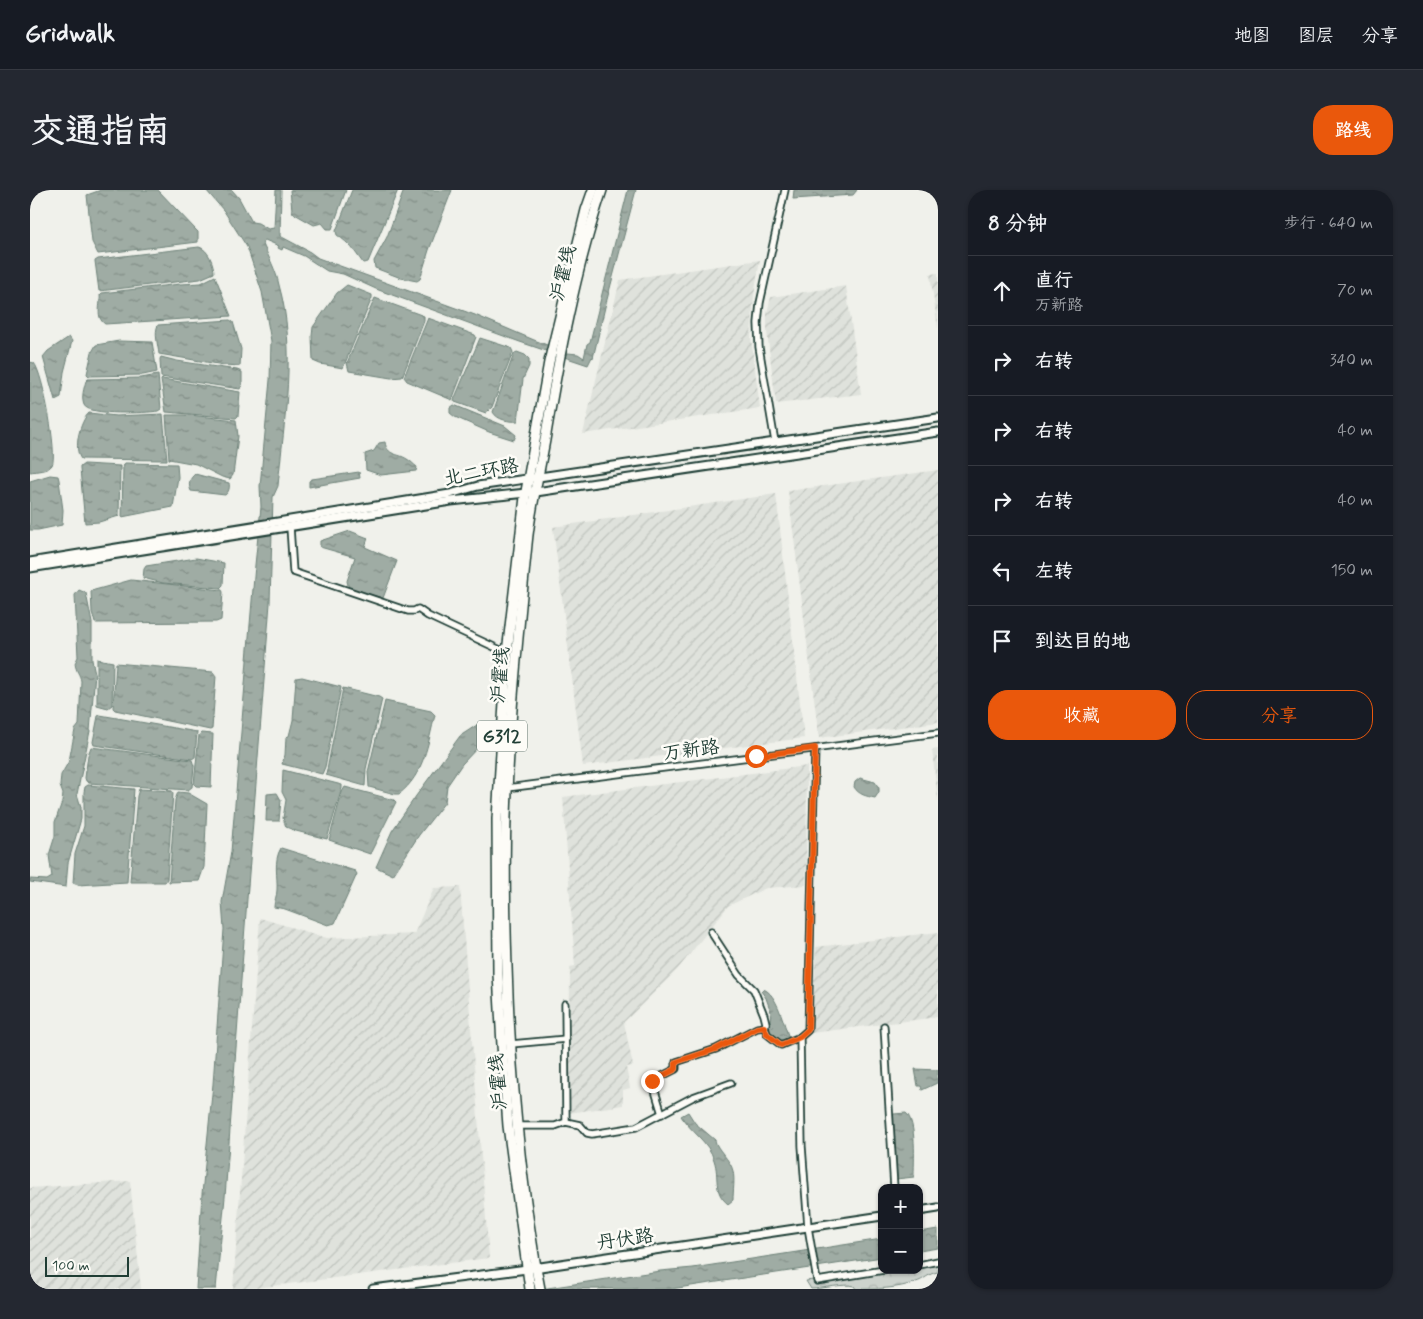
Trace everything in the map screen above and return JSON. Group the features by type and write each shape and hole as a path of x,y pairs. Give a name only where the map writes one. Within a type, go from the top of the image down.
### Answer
{"highway":[{"name":"沪霍线","path":"513,1126 505,894 507,788 512,712 527,544 536,492 533,478 551,354 592,190"},
{"name":"沪霍线","path":"537,1289 531,1268 513,1126 498,974 497,819 507,653 526,493 533,478 583,255 602,190"}],"main road":[{"name":"北二环路","path":"287,525 450,494 478,486 938,418"},
{"name":"北二环路","path":"30,562 451,501 536,492 938,432"},
{"path":"775,442 777,456"},
{"name":"北二环路","path":"30,568 248,530"},
{"path":"923,1210 938,1208"},
{"name":"丹伏路","path":"373,1289 808,1231 878,1217"}],"street":[{"path":"775,442 759,347 758,323 760,304 786,190"},
{"path":"287,525 293,572 394,607 408,611 418,609 428,616 507,653"},
{"name":"万新路","path":"507,788 938,733"},
{"path":"711,932 739,975 754,990 764,1015 766,1023 764,1027 767,1034 781,1045 800,1037 808,1030 815,748"},
{"path":"566,1004 566,1122"},
{"path":"884,1026 894,1184"},
{"path":"662,1114 652,1081 676,1069 676,1062 716,1049 757,1028 764,1027"},
{"path":"800,1037 802,1146 808,1231 817,1281 878,1271"},
{"path":"511,1044 566,1039"},
{"path":"513,1126 555,1126 566,1122 580,1125 587,1133 592,1134 636,1127 693,1097 731,1083"},
{"path":"923,1264 938,1262"}],"shaded area":[{"path":"760,260 754,295 751,338 760,408 583,434 620,280"},
{"path":"938,273 938,329 930,274"},
{"path":"846,286 861,394 776,404 767,332 767,313 771,297"},
{"path":"938,470 938,722 819,738 788,491"},
{"path":"776,494 804,738 583,766 553,527"},
{"path":"938,749 938,802 932,750"},
{"path":"807,766 806,885 766,888 728,906 678,969 624,1022 633,1066 626,1067 630,1088 623,1090 623,1105 569,1113 570,967 575,966 563,797"},
{"path":"460,887 489,1258 249,1289 233,1289 260,918 327,938 414,934 434,888"},
{"path":"938,932 938,1017 811,1033 816,947"},
{"path":"130,1181 141,1289 30,1289 30,1188"}],"green space":[{"path":"938,1263 938,1272 919,1281 894,1287 856,1289 854,1286 845,1285 811,1289 806,1281 878,1271 878,1274 923,1274 923,1265"}],"water":[{"path":"101,190 158,190 198,232 198,242 98,254 92,242 87,195"},
{"path":"206,190 232,190 239,198 252,222 268,229 274,228 276,190 281,190 280,236 318,258 475,315 534,340 568,353 578,354 584,358 587,344 590,342 628,190 636,190 593,358 588,365 376,289 343,274 327,271 304,256 283,247 282,250 278,248 279,246 265,240 262,242 276,274 284,309 287,334 288,385 278,486 273,497 270,603 225,1197 216,1289 196,1289 224,929 222,902 231,852 261,507 260,486 270,380 271,341 262,292 247,247 224,211"},
{"path":"290,190 346,190 332,229 327,229 322,223 314,225 293,213"},
{"path":"352,190 398,190 368,262 363,263 352,248 337,235 336,231"},
{"path":"404,190 452,190 420,279 417,281 401,278 375,268 374,261 387,237"},
{"path":"794,190 857,190 853,195 793,199"},
{"path":"199,247 210,257 214,273 200,279 99,291 95,261 98,259"},
{"path":"215,276 231,316 105,324 100,318 100,295 102,293 201,283"},
{"path":"347,285 372,295 372,298 343,368 320,364 313,361 313,327 337,293"},
{"path":"375,298 424,316 424,321 402,377 391,378 349,371 347,363"},
{"path":"428,318 476,337 452,400 407,381 404,377"},
{"path":"230,320 233,322 241,349 240,366 159,354 156,335 158,325"},
{"path":"69,337 72,341 64,372 61,397 55,400 43,357 48,351"},
{"path":"480,338 511,348 513,352 492,407 486,413 454,400"},
{"path":"119,341 152,342 157,372 143,375 89,376 87,374 92,352 96,345"},
{"path":"517,352 529,359 529,366 523,379 518,421 511,421 501,419 493,412 514,354"},
{"path":"161,357 237,370 242,372 242,385 240,389 161,377"},
{"path":"30,362 34,363 38,370 45,397 53,446 53,458 52,465 48,468 30,472"},
{"path":"158,375 161,409 158,411 106,412 96,411 84,405 83,393 88,379 141,378"},
{"path":"162,379 240,392 238,416 236,418 166,412"},
{"path":"454,405 505,426 516,435 514,440 489,432 455,417 450,413 450,408"},
{"path":"89,413 116,416 163,414 167,460 81,459 78,449 80,428"},
{"path":"166,415 189,415 236,420 238,436 233,475 230,479 196,464 169,459"},
{"path":"385,442 390,452 407,459 417,467 416,471 381,475 366,470 365,454 374,451 379,443"},
{"path":"125,463 177,464 178,477 173,507 122,517 123,466"},
{"path":"84,464 120,466 119,516 99,522 85,523 80,469"},
{"path":"359,472 360,478 309,487 309,481 312,479"},
{"path":"195,474 229,483 228,491 225,495 191,491 190,482"},
{"path":"50,475 58,476 59,480 63,510 62,525 30,530 30,481"},
{"path":"350,531 368,538 365,547 397,561 383,598 349,589 347,581 355,557 320,547 320,541"},
{"path":"196,558 224,563 223,585 220,588 163,583 143,578 146,566"},
{"path":"131,580 222,590 221,620 216,622 95,623 92,612 91,591"},
{"path":"79,590 86,593 92,623 92,660 95,673 90,731 77,794 81,807 81,819 68,863 66,887 30,882 30,879 47,880 52,877 49,855 55,836 55,822 62,802 61,775 69,761 75,730 79,725 81,681 75,663 78,657 75,595"},
{"path":"97,659 113,662 112,705 108,708 97,705"},
{"path":"116,663 213,672 216,676 212,729 115,710 113,708"},
{"path":"302,677 341,687 322,774 282,764 285,755 286,737 289,736 293,720 296,678"},
{"path":"343,688 382,699 366,769 365,786 326,775"},
{"path":"385,701 431,711 435,715 420,768 414,778 399,794 369,787 368,772"},
{"path":"98,716 197,732 195,757 192,759 94,745"},
{"path":"480,723 488,724 487,739 483,746 479,746 462,764 447,786 445,802 419,835 393,875 376,867 392,831 416,796 460,736"},
{"path":"201,733 213,734 211,787 196,786 194,784 199,735"},
{"path":"91,747 192,760 194,766 192,787 188,790 89,783 85,778"},
{"path":"283,770 342,785 327,839 286,827 283,818 286,800 282,792"},
{"path":"860,778 875,782 879,792 875,798 863,795 856,790 854,787 855,782"},
{"path":"88,785 134,789 127,882 78,885 73,883 75,854 84,826 84,792 85,787"},
{"path":"345,787 396,802 370,854 329,840"},
{"path":"139,789 172,791 173,793 167,879 165,882 130,882"},
{"path":"178,792 188,793 207,804 204,867 199,881 169,882 175,800"},
{"path":"277,793 281,800 279,821 266,821 267,794"},
{"path":"281,848 355,871 357,874 335,923 328,925 285,909 274,907 277,890 276,864"},
{"path":"763,989 768,992 776,1003 782,1018 789,1038 782,1042 769,1029 771,1012 766,998 761,991"},
{"path":"915,1069 938,1070 937,1083 922,1090 921,1086 918,1086"},
{"path":"688,1112 695,1123 715,1140 732,1167 734,1178 733,1200 728,1204 718,1189 716,1166 712,1154 681,1116"},
{"path":"906,1113 910,1118 913,1133 914,1177 896,1179 892,1116 894,1114"},
{"path":"938,1229 938,1248 923,1250 923,1231"},
{"path":"878,1240 878,1258 671,1289 541,1289 660,1271 693,1268"}],"route":[{"path":"652,1081 676,1069 676,1062 716,1049 757,1028 764,1027 767,1034 781,1045 800,1037 808,1030 815,748 756,756"}]}
